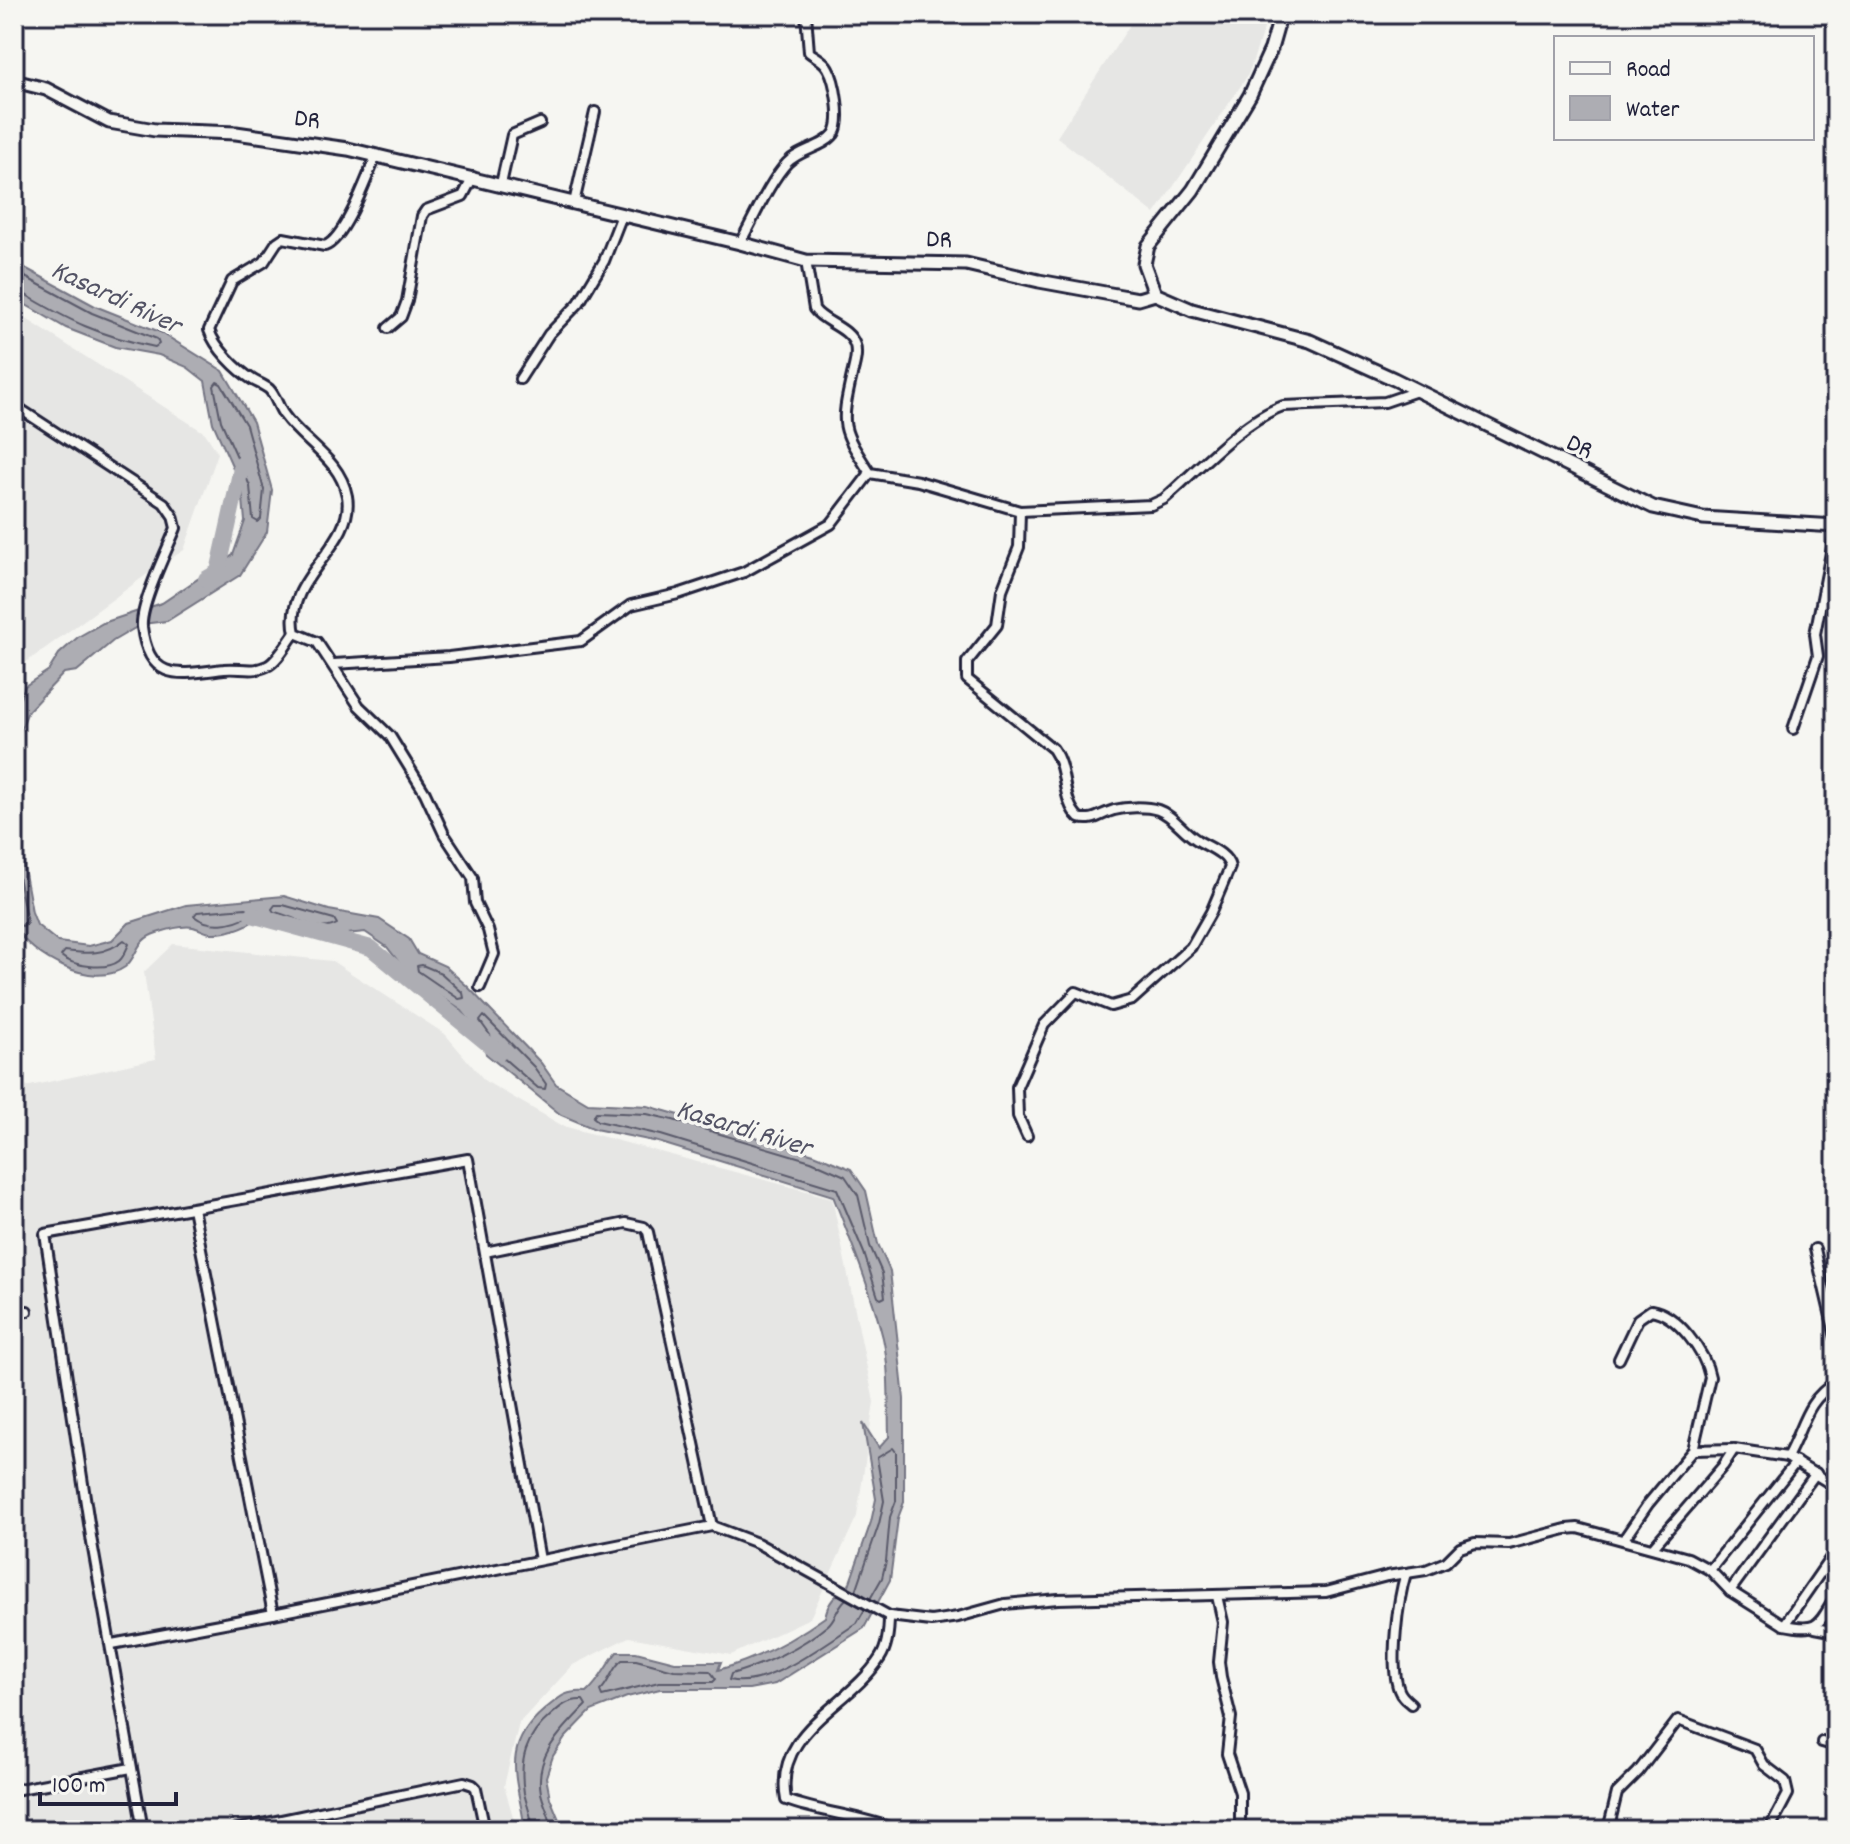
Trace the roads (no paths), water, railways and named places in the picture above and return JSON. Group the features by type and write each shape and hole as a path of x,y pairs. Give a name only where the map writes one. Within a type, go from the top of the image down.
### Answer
{"street":[{"path":"740,243 785,165 796,155 826,140 837,127 838,106 829,71 809,52 806,14"},
{"path":"1155,294 1144,264 1148,246 1193,190 1250,95 1271,49 1281,14"},
{"name":"DR","path":"14,81 46,89 109,122 155,130 236,133 348,149 473,177 806,261 966,264 1138,299 1155,294 1192,310 1310,341 1653,507 1703,518 1836,526"},
{"path":"574,203 595,112"},
{"path":"501,184 512,135 540,123"},
{"path":"295,633 292,622 295,600 338,535 347,498 327,457 283,415 269,389 238,369 209,330 232,281 264,262 279,240 283,238 325,246 335,241 376,156"},
{"path":"388,328 401,317 407,301 422,216 426,210 463,196 473,177"},
{"path":"520,379 549,334 579,303 604,261 622,215"},
{"path":"806,261 814,309 818,316 849,335 855,343 856,355 843,414 844,424 851,444 870,473 918,481 1020,511 1151,505 1164,499 1252,422 1269,411 1283,406 1385,402 1417,391"},
{"path":"14,405 164,503 173,516 176,528 142,618 146,647 155,663 174,674 268,666 295,633"},
{"path":"334,664 449,657 581,641 631,605 678,594 744,572 831,524 870,473"},
{"path":"1020,511 1019,547 1002,590 997,625 967,662 967,679 1053,749 1060,759 1072,812 1079,818 1100,818 1118,809 1158,810 1169,816 1184,833 1223,855 1230,867 1211,912 1191,947 1132,1000 1111,1006 1076,992 1044,1025 1017,1087 1018,1116 1027,1136"},
{"path":"1793,729 1818,656 1815,634 1836,526"},
{"path":"295,633 317,642 359,706 390,736 425,793 444,834 473,878 475,903 488,930 494,954 480,987"},
{"path":"143,1830 92,1543 45,1234 468,1159 540,1560"},
{"path":"193,1208 273,1614"},
{"path":"485,1252 626,1223 644,1227 648,1232 712,1526"},
{"path":"1815,1249 1836,1337"},
{"path":"1619,1359 1638,1319 1651,1310 1663,1312 1681,1328 1708,1364 1710,1377 1693,1450 1648,1504 1624,1539"},
{"path":"14,1313 27,1311"},
{"path":"1787,1457 1798,1437 1805,1413 1824,1389 1836,1382"},
{"path":"1693,1450 1734,1449 1787,1457 1836,1487"},
{"path":"1653,1547 1734,1449"},
{"path":"1710,1570 1796,1462"},
{"path":"1730,1591 1816,1473"},
{"path":"112,1644 712,1526 757,1543 889,1616 931,1621 958,1617 985,1607 1058,1599 1326,1592 1426,1570 1446,1562 1460,1548 1475,1543 1509,1544 1578,1528 1688,1558 1710,1570 1730,1591 1784,1625 1836,1632"},
{"path":"1784,1625 1836,1550"},
{"path":"1406,1573 1398,1613 1395,1663 1400,1693 1411,1704"},
{"path":"1217,1596 1223,1622 1219,1662 1231,1717 1227,1754 1240,1793 1240,1830"},
{"path":"1815,1628 1822,1622 1836,1596"},
{"path":"889,1616 886,1645 881,1657 856,1687 822,1712 788,1759 783,1776 786,1800 897,1830"},
{"path":"1625,1830 1609,1827 1617,1793 1638,1772 1674,1722 1684,1720 1755,1749 1764,1765 1785,1781 1788,1794 1769,1830"},
{"path":"1822,1742 1836,1746"},
{"path":"14,1790 131,1768"},
{"path":"233,1830 464,1782 476,1788 485,1830"}],"water":[{"path":"14,262 95,306 160,332 223,371 253,422 272,490 267,532 240,575 167,621 142,624 113,641 77,671 64,673 28,711 14,756 14,713 25,686 49,670 59,654 78,637 103,623 162,603 233,555 245,521 242,488 213,423 205,381 187,367 159,355 115,347 66,328 14,298"},
{"path":"14,756 21,777 14,799"},
{"path":"14,813 22,827 20,846 32,912 37,925 58,942 89,946 112,940 129,923 186,905 284,896 329,910 379,919 409,939 418,954 445,966 541,1063 556,1084 588,1103 648,1106 814,1154 851,1169 866,1191 878,1244 890,1271 904,1399 904,1502 898,1518 890,1580 864,1628 775,1684 749,1689 660,1689 627,1697 591,1711 565,1738 553,1756 546,1777 560,1830 525,1830 515,1767 521,1738 530,1724 559,1698 568,1693 587,1692 617,1652 636,1652 675,1662 721,1662 718,1670 761,1654 800,1633 825,1617 833,1600 848,1588 876,1499 863,1423 879,1448 889,1437 888,1387 885,1350 878,1320 833,1196 658,1142 595,1129 561,1115 486,1054 483,1038 462,1011 409,975 387,947 365,932 328,936 299,931 281,922 256,919 241,928 222,932 210,933 185,927 145,939 129,963 112,973 97,975 64,967 34,949 14,926"}],"waterway":[{"name":"Kasardi River","path":"206,579 218,572 242,464"},
{"name":"Kasardi River","path":"252,915 371,948 499,1053"}]}
